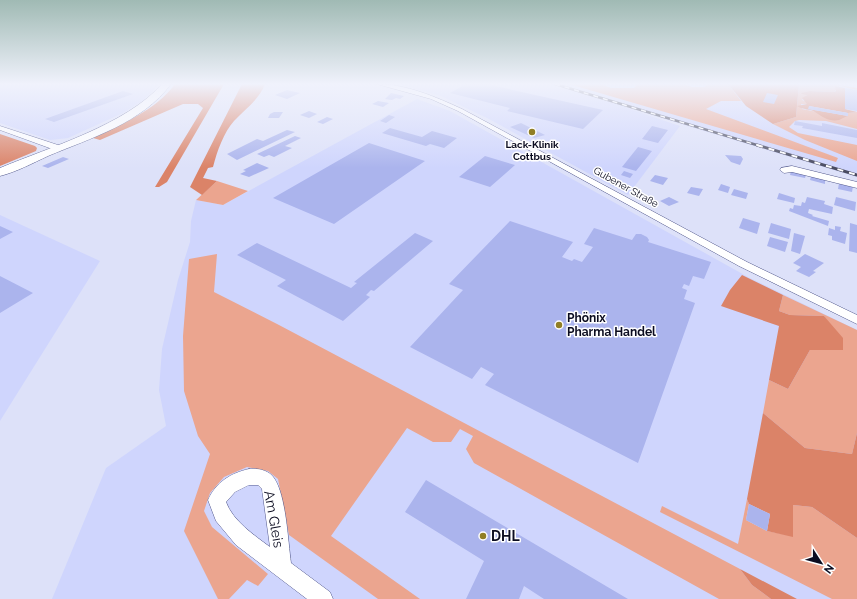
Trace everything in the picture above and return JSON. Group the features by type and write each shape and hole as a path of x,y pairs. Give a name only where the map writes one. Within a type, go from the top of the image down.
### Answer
{"main road":[{"path":"0,172 99,130 135,112"}],"street":[{"name":"Gubener Straße","path":"464,112 743,264 857,320"},
{"path":"0,128 58,148"},
{"path":"784,170 792,169 857,185"},
{"name":"Am Gleis","path":"282,568 273,496 268,483 258,477 246,477 229,486 217,500 222,515 243,538 282,568 323,599"}],"shaded area":[{"path":"0,112 125,112 68,138 50,140 0,123"},
{"path":"144,112 165,112 100,140 93,138 127,121"},
{"path":"201,112 208,112 167,182 159,187 155,187"},
{"path":"228,112 243,112 227,131 219,148 213,167 208,168 203,178 217,181 202,195 190,187"},
{"path":"393,112 452,112 748,277 857,330 857,599 52,599 106,468 166,426 159,390 162,349 178,280 190,242 191,221 196,200 223,205"},
{"path":"474,112 639,112 680,126 628,195"},
{"path":"640,112 857,112 857,177"},
{"path":"665,112 714,112 838,158 836,162"},
{"path":"755,112 796,112 796,117 773,124"},
{"path":"796,112 817,112 843,117 848,116 848,113 857,112 857,129 826,121 799,120 795,121 789,127 798,133 857,145 857,161 805,140 773,124 796,117"},
{"path":"815,112 825,112 848,116 839,120 829,120"},
{"path":"0,134 35,146 37,148 36,151 0,166"},
{"path":"217,181 248,191 223,205 196,200"},
{"path":"0,215 100,261 0,421"},
{"path":"217,254 214,292 740,569 752,585 771,599 719,599 474,463 466,449 473,436 460,429 451,442 433,442 407,428 331,536 420,599 378,599 289,535 278,479 268,471 247,467 224,477 210,493 204,511 212,527 268,574 258,586 247,580 229,599 218,599 184,531 210,454 198,436 184,391 183,336 189,259"},
{"path":"742,275 783,295 779,311 790,315 824,316 843,338 843,350 810,350 788,389 769,380 779,326 721,306 730,290"},
{"path":"783,295 857,330 857,433 852,454 805,448 763,413 769,380 788,389 810,350 843,350 824,316 790,315 779,311"},
{"path":"763,413 805,448 852,454 857,433 857,538 812,507 793,505 793,537 767,531 770,514 749,504 747,499"},
{"path":"747,499 749,504 746,520 767,531 793,536 793,505 812,507 857,538 857,599 832,599 660,512 662,506 738,544"},
{"path":"740,569 797,599 771,599 752,585"}],"building":[{"path":"65,112 82,112 54,122 45,119"},
{"path":"274,112 283,112 279,118 268,118 270,114"},
{"path":"307,112 317,114 309,118 300,115"},
{"path":"511,112 601,112 583,129"},
{"path":"825,112 842,112 848,113 848,116"},
{"path":"389,115 395,117 386,123 380,121"},
{"path":"327,117 333,119 323,124 317,122"},
{"path":"795,121 822,126 822,123 857,130 857,138 802,128 803,126 794,125"},
{"path":"521,123 545,135 534,138 510,127"},
{"path":"652,126 668,130 658,143 642,139"},
{"path":"390,128 422,137 432,131 457,138 444,148 430,144 426,146 382,133"},
{"path":"287,130 295,132 237,160 227,154 257,139 263,141"},
{"path":"295,136 301,138 285,146 292,148 274,157 269,155 264,157 257,154"},
{"path":"369,143 425,161 334,224 273,198"},
{"path":"638,147 652,151 636,171 622,167"},
{"path":"725,155 741,156 743,159 740,165 731,162"},
{"path":"485,156 515,165 490,187 459,177"},
{"path":"63,157 69,159 48,168 42,166"},
{"path":"257,163 269,168 249,177 240,174 246,171 243,170"},
{"path":"624,171 633,174 630,178 621,175"},
{"path":"791,171 806,175 805,178 790,175"},
{"path":"655,175 668,178 663,185 650,181"},
{"path":"811,176 825,180 825,184 810,180"},
{"path":"839,183 853,186 852,192 838,189"},
{"path":"721,184 730,187 728,193 718,190"},
{"path":"691,187 703,189 699,196 687,193"},
{"path":"734,189 748,193 746,199 731,195"},
{"path":"779,193 795,198 794,203 777,199"},
{"path":"669,197 679,202 669,206 660,201"},
{"path":"807,197 825,201 824,204 833,207 832,214 809,209 808,213 813,215 812,216 829,221 828,226 789,211 790,208 793,209 794,205 801,206 802,202 805,203"},
{"path":"836,197 856,202 855,211 834,205"},
{"path":"743,218 760,223 757,234 739,228"},
{"name":"Phönix Pharma Handel","path":"510,221 573,242 562,257 572,261 574,259 582,262 593,247 584,244 594,228 632,240 636,234 641,234 647,237 649,240 648,242 711,262 704,279 693,276 689,286 684,284 682,288 687,290 684,299 695,303 638,463 485,385 494,374 481,367 472,379 410,347 463,290 449,284"},
{"path":"771,223 791,229 789,239 768,233"},
{"path":"850,223 857,225 857,253 849,251"},
{"path":"0,226 13,232 0,239"},
{"path":"835,226 841,227 840,231 847,233 845,244 832,240 832,236 828,235 829,228 835,230"},
{"path":"415,233 433,241 374,291 371,290 366,295 370,297 343,321 277,286 286,280 237,255 257,243 351,288 357,283 354,282"},
{"path":"794,233 805,236 800,254 791,251"},
{"path":"770,237 788,242 785,252 767,246"},
{"path":"805,254 824,263 813,271 816,272 809,277 796,271 801,267 793,263"},
{"path":"0,276 33,293 0,313"},
{"name":"DHL","path":"426,480 628,599 544,599 524,586 519,599 466,599 484,561 405,512"},
{"path":"749,504 770,514 767,531 746,520"}],"railway":[{"path":"647,112 760,146"},
{"path":"757,145 857,175"}],"place":[{"name":"Lack-Klinik Cottbus","path":"532,132"},
{"name":"Phönix Pharma Handel","path":"559,325"},
{"name":"DHL","path":"483,536"}]}
